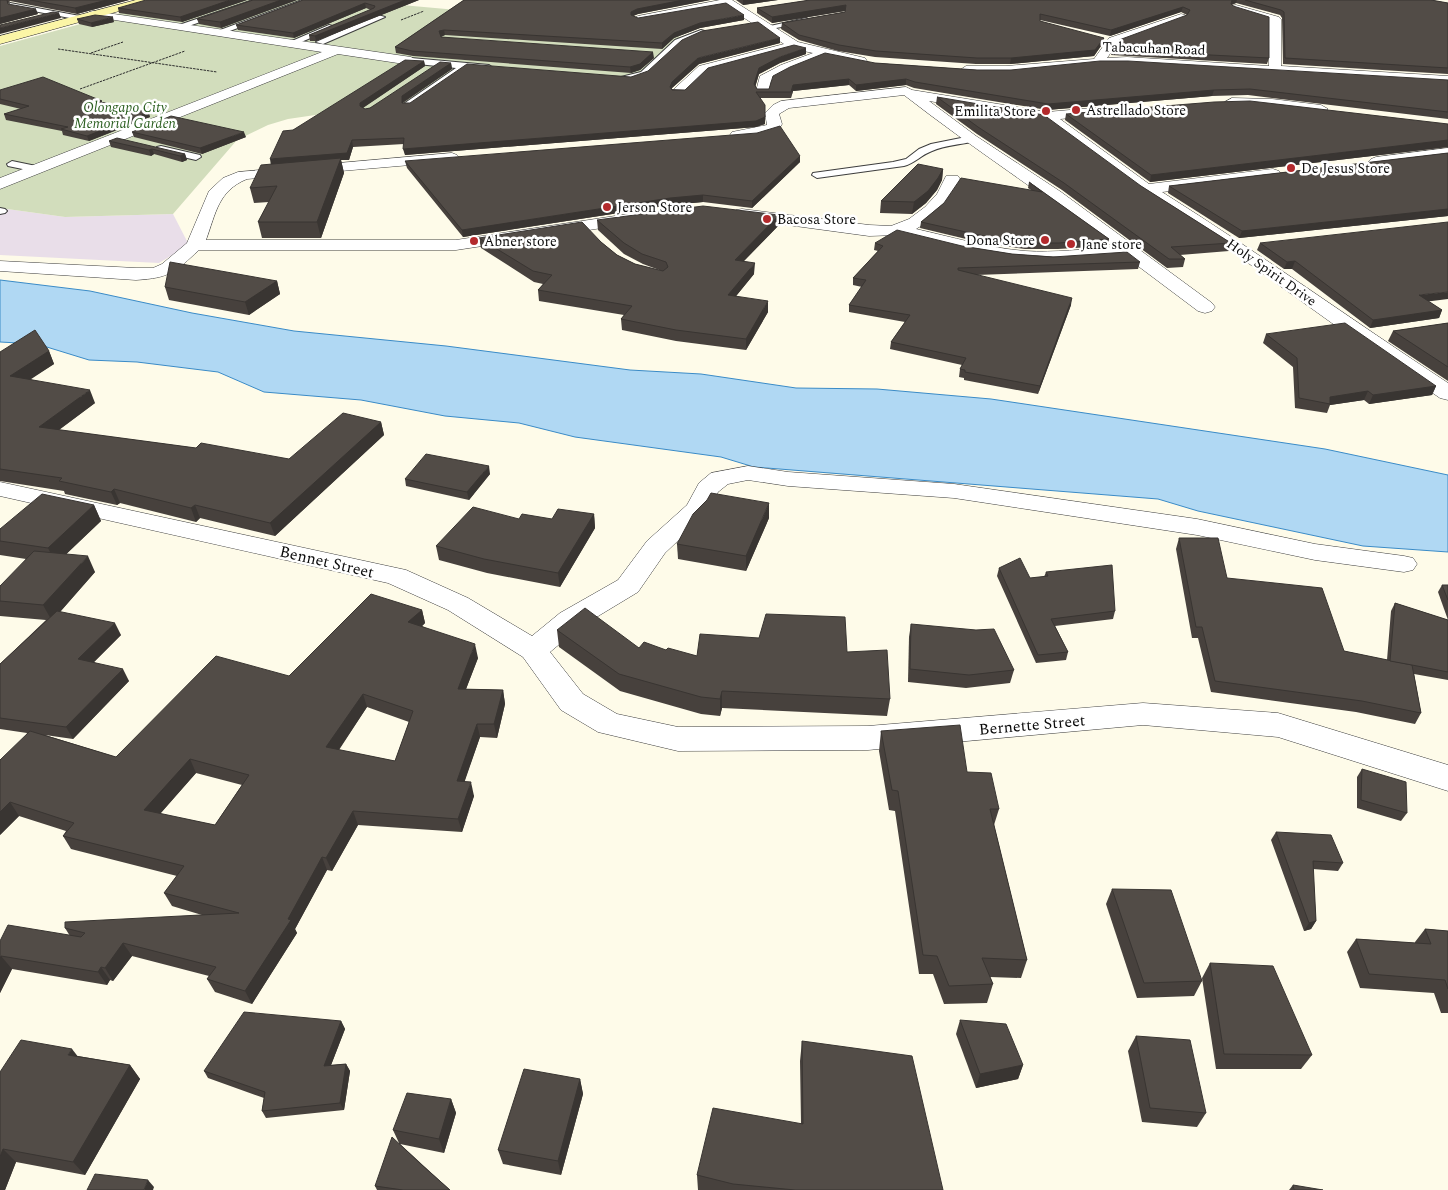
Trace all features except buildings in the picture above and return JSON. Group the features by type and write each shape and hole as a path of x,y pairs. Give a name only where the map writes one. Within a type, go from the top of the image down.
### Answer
{"main road":[{"path":"0,40 148,0"}],"street":[{"path":"638,19 726,1 794,45 823,53 875,63"},
{"path":"1236,8 1275,19 1275,69"},
{"path":"740,11 756,9"},
{"path":"94,14 411,61"},
{"path":"1098,61 1109,40 1181,16"},
{"path":"739,26 761,25"},
{"path":"679,92 703,69 794,45"},
{"path":"8,175 37,169 337,50"},
{"path":"764,91 765,79 823,53"},
{"name":"Tabacuhan Road","path":"949,69 1010,70 1127,60 1448,80"},
{"path":"887,74 908,93 971,139 1055,195 1205,307"},
{"path":"719,137 768,131 775,124 772,113 786,104 908,93 1047,116 1115,110"},
{"path":"1221,102 1272,103 1331,110"},
{"name":"Holy Spirit Drive","path":"1047,116 1146,189 1236,246 1364,337 1448,393"},
{"path":"1358,165 1448,153"},
{"path":"0,266 136,274 156,273 168,268 195,245 215,194 229,181 244,175 467,156"},
{"path":"1146,189 1290,172"},
{"path":"898,230 910,225 931,211 950,186 952,179"},
{"path":"726,212 859,229 898,230 997,252 1026,256 1051,257 1132,251"},
{"path":"195,245 456,245 591,232 652,215"},
{"path":"1236,246 1265,243"},
{"path":"1364,337 1392,333"},
{"path":"533,650 570,620 628,586 656,547 696,509 708,488 720,478 748,474 788,479 954,491 1197,527 1315,552 1404,564"},
{"name":"Bennet Street","path":"0,489 40,506 396,576 458,604 533,650 572,702 609,724"},
{"name":"Bernette Street","path":"609,724 678,740 859,738 1143,714 1206,718 1278,725 1448,778"}],"lane":[{"path":"177,27 260,0"},
{"path":"221,34 309,0"},
{"path":"8,8 27,4 40,14"},
{"path":"16,16 57,13 80,18"},
{"path":"310,46 381,17"},
{"path":"761,25 812,19"},
{"path":"289,44 341,23"},
{"path":"609,77 638,77 644,74 660,54 684,38 708,31"},
{"path":"411,61 503,69"},
{"path":"424,73 440,63"},
{"path":"407,106 464,66"},
{"path":"116,138 134,142"},
{"path":"817,175 838,170 903,164 914,160 921,152 941,144 971,139"},
{"path":"152,147 196,158"}],"path":[{"path":"80,89 155,62 221,34"},
{"path":"54,48 265,79"}],"shaded area":[{"path":"0,208 65,217 173,214 189,245 159,263 0,255"}],"green space":[{"name":"Olongapo City Memorial Garden","path":"168,0 346,0 524,16 690,38 632,79 322,114 288,119 268,125 237,140 173,214 65,217 0,208 0,46"}],"water":[{"path":"0,280 90,291 192,313 294,331 446,346 630,370 701,374 796,388 877,389 991,399 1325,449 1448,475 1448,552 1363,546 1198,511 1158,499 754,467 721,457 575,437 519,423 445,416 361,400 264,392 218,372 137,362 89,360 37,344 0,342"}],"place":[{"name":"Astrellado Store","path":"1076,110"},
{"name":"Emilita Store","path":"1046,111"},
{"name":"De Jesus Store","path":"1291,168"},
{"name":"Jerson Store","path":"607,207"},
{"name":"Bacosa Store","path":"767,219"},
{"name":"Dona Store","path":"1045,240"},
{"name":"Abner store","path":"474,241"},
{"name":"Jane store","path":"1071,244"}]}
